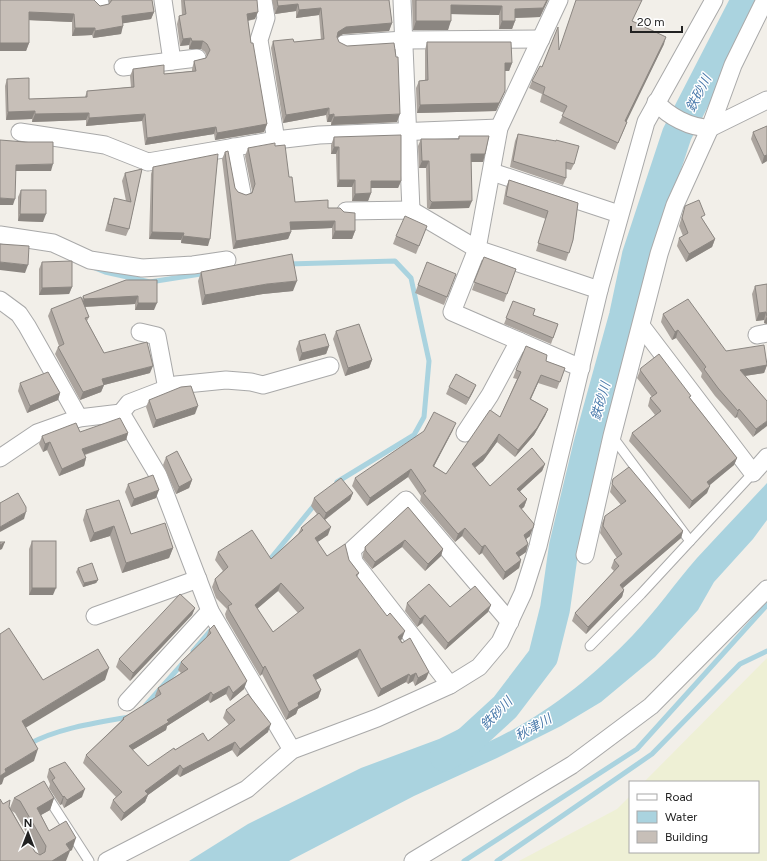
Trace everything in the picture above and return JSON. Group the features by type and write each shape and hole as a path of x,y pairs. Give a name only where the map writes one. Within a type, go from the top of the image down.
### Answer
{"street":[{"path":"163,0 172,61"},
{"path":"263,0 266,18 259,40 276,140"},
{"path":"402,0 411,210"},
{"path":"560,0 499,128 477,248 452,312 581,368"},
{"path":"107,861 247,789 292,750 377,718 450,684 479,667 500,642 523,593 538,546 600,290 646,122 661,107 714,0"},
{"path":"585,556 612,436 642,327 660,254 675,205 705,128 733,65 765,0"},
{"path":"344,44 404,40 541,39"},
{"path":"123,67 197,58"},
{"path":"661,107 705,128 767,100"},
{"path":"20,132 105,145 148,162 276,140 320,135 407,130 499,128"},
{"path":"233,147 242,193"},
{"path":"492,172 620,214"},
{"path":"346,211 411,210 477,248 600,290"},
{"path":"0,235 53,243 90,260 142,268 193,265 227,260"},
{"path":"0,300 18,314 27,326 78,418"},
{"path":"642,327 752,473 767,457"},
{"path":"140,332 157,336 167,389"},
{"path":"465,433 490,395 518,341"},
{"path":"0,458 37,433 78,418 121,413 129,403 176,385 226,380 251,382 263,385 330,366"},
{"path":"121,413 158,475 210,611 292,750"},
{"path":"450,684 354,562 352,550 406,500 510,622"},
{"path":"95,616 198,579"},
{"path":"413,861 572,765 651,706 767,589"},
{"path":"127,702 210,611"}],"lane":[{"path":"612,436 690,541"},
{"path":"590,646 690,541 752,473"},
{"path":"45,792 89,861"}],"green space":[{"path":"767,658 767,861 519,861 617,809 629,797 629,853 759,853 759,781 645,781"}],"water":[{"name":"秋津川","path":"767,483 767,520 753,539 714,582 698,610 655,657 601,702 561,726 497,758 414,796 289,861 189,861 248,824 361,768 439,739 471,723 488,742 528,721 584,681 617,651 650,616 697,558"}],"building":[{"path":"0,0 94,0 100,6 109,4 112,0 152,0 154,12 122,16 123,26 95,31 95,28 75,28 74,14 29,12 29,43 0,43"},
{"path":"184,0 257,0 258,12 247,14 251,43 253,43 267,124 217,133 216,127 147,138 145,114 89,118 89,113 35,114 35,111 8,112 7,79 29,78 29,99 87,97 87,91 134,87 133,69 164,65 164,74 196,71 194,61 206,58 210,50 207,44 203,41 192,41 191,38 183,39 179,16 186,14"},
{"path":"277,0 389,0 392,23 346,27 338,32 337,37 339,42 347,46 394,43 396,57 398,57 400,114 334,117 334,114 329,115 329,108 286,115 273,41 293,39 294,42 324,39 321,8 299,10 298,4 278,6"},
{"path":"416,0 547,0 543,8 515,9 515,21 502,21 502,6 451,5 451,21 416,21"},
{"path":"576,0 642,0 632,21 666,37 625,121 627,122 618,143 562,116 567,106 543,94 545,87 532,81 540,66 542,67 558,27 559,50"},
{"path":"427,42 511,42 512,63 505,63 505,91 499,103 420,105 419,81 428,80"},
{"path":"767,126 767,155 764,156 753,132"},
{"path":"518,134 556,140 579,146 574,164 566,162 566,178 513,161"},
{"path":"401,135 401,181 371,181 371,193 355,194 355,180 339,180 339,147 334,147 334,137"},
{"path":"459,136 489,136 485,154 471,154 472,201 432,202 430,200 429,161 422,161 421,139 459,139"},
{"path":"0,140 53,142 53,164 16,165 15,199 0,198"},
{"path":"275,143 275,146 285,145 289,177 292,177 295,202 328,200 328,208 340,208 344,212 355,213 355,231 335,231 335,221 290,222 291,232 236,241 225,152 228,151 235,188 238,192 246,195 252,193 255,184 248,148"},
{"path":"218,154 210,239 183,236 184,233 152,232 153,167"},
{"path":"142,169 129,229 108,224 114,198 131,202 125,173"},
{"path":"509,180 578,203 573,240 569,253 538,243 548,211 506,196"},
{"path":"21,190 46,190 46,214 20,214"},
{"path":"699,200 705,215 701,217 715,239 689,254 679,238 688,233 682,218 685,206"},
{"path":"405,216 427,226 419,246 396,236"},
{"path":"0,244 29,246 28,265 0,262"},
{"path":"292,254 297,281 267,284 205,295 201,272"},
{"path":"484,257 516,269 507,294 474,282"},
{"path":"72,261 72,287 42,288 42,262"},
{"path":"427,262 456,274 447,297 418,285"},
{"path":"126,280 157,280 157,303 138,303 138,296 84,299 83,296"},
{"path":"767,284 767,316 766,312 759,313 755,286"},
{"path":"81,297 89,317 85,318 104,353 147,342 153,366 102,379 104,385 83,392 58,347 64,344 51,309"},
{"path":"688,299 726,351 764,345 767,365 740,370 767,401 767,421 756,429 718,388 704,369 706,367 678,330 675,332 663,314"},
{"path":"513,301 535,309 533,315 558,324 553,338 506,318"},
{"path":"359,324 372,360 348,368 336,331"},
{"path":"325,334 329,346 302,353 299,341"},
{"path":"526,346 547,355 546,361 565,368 560,382 541,375 530,399 548,409 537,428 518,450 499,434 486,453 472,464 490,486 532,448 545,464 517,489 527,499 519,506 534,524 533,528 524,535 528,544 516,553 521,560 505,572 485,545 482,547 465,528 458,534 423,493 426,491 411,469 370,498 355,478 424,431 434,412 456,423 433,466 446,474 490,410 500,417 521,372 516,370"},
{"path":"659,354 691,396 689,397 737,458 707,482 710,486 692,501 632,433 661,411 650,398 657,393 640,370"},
{"path":"48,372 60,393 30,406 20,383"},
{"path":"456,374 476,385 469,398 449,387"},
{"path":"191,386 198,406 156,420 149,400 181,387"},
{"path":"120,418 128,433 82,449 86,458 62,469 50,442 45,444 42,436 76,423 80,432"},
{"path":"177,451 192,480 179,487 166,457"},
{"path":"629,467 683,531 620,585 624,590 588,627 575,613 619,566 614,560 622,554 603,526 605,516 626,501 612,484 613,479"},
{"path":"153,475 159,490 134,499 128,484"},
{"path":"341,478 353,493 326,513 314,498"},
{"path":"18,493 26,507 26,512 0,527 0,503"},
{"path":"119,500 131,534 165,523 173,548 126,563 114,526 94,533 86,510"},
{"path":"408,507 443,549 428,564 405,540 375,562 366,551 365,547"},
{"path":"319,513 331,527 315,538 327,556 345,544 349,560 359,573 356,575 387,616 390,613 405,631 398,637 402,643 410,638 429,672 418,678 416,673 410,676 409,674 381,689 360,649 313,675 321,690 298,703 299,706 289,712 265,666 263,668 229,610 228,606 232,604 219,590 215,579 228,567 218,552 252,530 271,559 303,530 301,528","holes":["281,583 304,608 273,632 255,605"]},
{"path":"32,541 56,541 56,588 32,588"},
{"path":"92,563 98,580 84,583 78,568"},
{"path":"429,584 450,607 475,586 491,605 448,643 425,615 420,619 407,603"},
{"path":"180,594 195,608 133,673 119,659"},
{"path":"214,625 247,681 233,693 229,686 213,695 211,692 167,720 169,722 129,746 148,766 174,748 175,750 203,733 208,741 235,720 226,710 248,694 271,724 240,749 235,742 183,769 180,765 145,791 148,794 124,813 113,800 122,792 86,755 124,719 123,718 161,694 158,688 188,669 181,662 211,633 209,630"},
{"path":"9,628 43,680 98,649 109,668 22,721 38,749 5,769 6,772 0,776 0,634"},
{"path":"65,762 85,789 67,800 64,796 63,797 52,780 55,778 49,769"},
{"path":"44,781 54,798 37,808 49,831 66,821 76,838 66,844 70,850 52,861 0,861 0,799 3,804 10,800 9,807 35,852 40,855 45,852 46,846 20,801 14,798"}],"waterway":[{"name":"鉄砂川","path":"445,757 468,741 505,707 543,657 555,609 564,546 588,446 624,316 637,255 677,134 746,0"},
{"path":"288,264 395,261 411,278 429,361 424,417 414,435 337,482"},
{"path":"95,268 105,272 150,282 207,273"},
{"path":"267,563 316,503"},
{"path":"464,861 637,749 767,605"},
{"path":"193,651 210,631"},
{"path":"497,861 652,754 740,664 767,651"},
{"path":"145,706 183,663"},
{"path":"29,744 40,738 65,730 129,717"}]}
